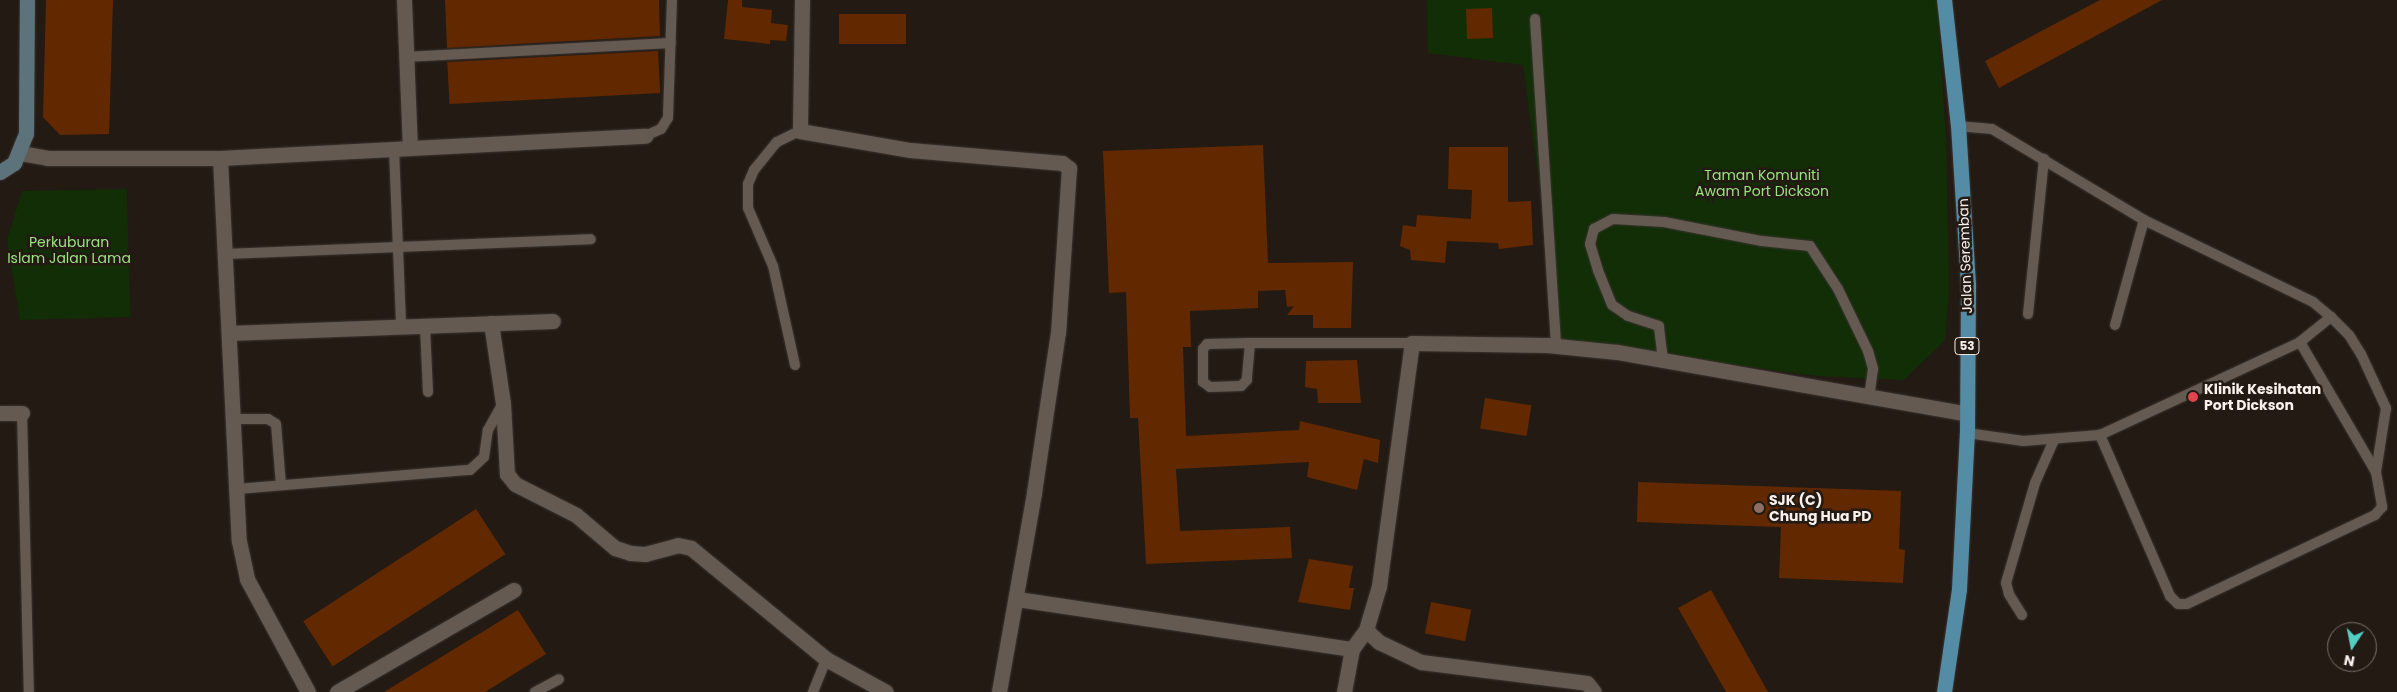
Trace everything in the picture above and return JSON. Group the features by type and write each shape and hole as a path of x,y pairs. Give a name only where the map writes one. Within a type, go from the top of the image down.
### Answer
{"main road":[{"name":"Jalan Seremban","path":"1944,0 1958,126 1968,284 1967,432 1959,589 1944,692"}],"street":[{"path":"0,172 14,163 20,153 28,121 27,0"},
{"path":"404,0 410,147"},
{"path":"802,0 800,132 910,150 1062,163 1069,168 1058,332 1017,599 999,692"},
{"path":"20,153 47,158 220,158 645,136"},
{"path":"220,158 239,541 247,579 308,692"},
{"path":"229,334 553,320"},
{"path":"491,323 503,403 507,474 515,484 576,515 615,548 630,553 646,554 678,545 691,548 826,660 886,692"},
{"path":"1344,692 1352,649 1366,630 1379,586 1412,343 1556,346 1663,360 1967,414"},
{"path":"0,414 22,413"},
{"path":"337,692 514,590"},
{"path":"1017,599 1352,649"},
{"path":"1366,630 1379,642 1421,662 1587,682 1594,692"}],"lane":[{"path":"645,136 661,129 668,118 672,0"},
{"path":"1535,19 1556,346"},
{"path":"405,57 671,44"},
{"path":"1958,126 1992,129 2144,220 2313,302 2349,335 2361,354 2386,408 2376,472"},
{"path":"795,365 773,266 748,208 748,184 754,170 777,142 800,132"},
{"path":"394,149 402,327"},
{"path":"2028,314 2044,159"},
{"path":"1663,360 1659,326 1628,316 1612,305 1598,270 1590,244 1594,230 1613,219 1664,222 1762,240 1810,246 1838,289 1868,352 1873,369 1869,396"},
{"path":"2114,325 2144,220"},
{"path":"225,254 591,239"},
{"path":"1967,432 2023,441 2054,440 2100,434 2300,342 2331,317"},
{"path":"425,326 428,392"},
{"path":"2100,434 2170,596 2182,604 2378,514 2382,503 2376,472 2300,342"},
{"path":"1250,343 1248,380 1241,386 1210,387 1203,382 1203,349 1207,344 1250,343 1412,343"},
{"path":"237,489 470,470 484,457 488,430 503,403"},
{"path":"22,413 28,692"},
{"path":"233,419 268,419 276,424 281,485"},
{"path":"2022,615 2008,594 2006,583 2036,483 2054,440"},
{"path":"812,692 826,660"},
{"path":"535,692 559,679"}],"green space":[{"name":"Taman Komuniti Awam Port Dickson","path":"1427,0 1937,0 1946,139 1949,290 1945,340 1904,380 1816,376 1561,340 1523,65 1428,53"},
{"name":"Perkuburan Islam Jalan Lama","path":"127,189 130,317 20,320 7,240 22,191"}],"building":[{"path":"46,0 113,0 109,134 60,135 43,117"},
{"path":"445,0 659,0 660,36 447,48"},
{"path":"728,0 742,0 742,7 772,10 771,23 788,25 786,41 770,40 770,44 724,39"},
{"path":"2100,0 2162,0 1999,88 1985,61"},
{"path":"1492,8 1493,38 1467,39 1466,9"},
{"path":"839,14 906,14 906,44 839,44"},
{"path":"658,51 660,93 449,104 447,62"},
{"path":"1263,145 1268,263 1353,262 1351,328 1313,328 1313,315 1287,315 1294,306 1287,307 1285,290 1258,291 1258,308 1190,311 1191,347 1183,347 1186,436 1299,430 1300,421 1380,440 1378,463 1364,459 1357,490 1307,477 1309,462 1176,469 1180,531 1290,527 1292,558 1146,564 1138,418 1130,418 1126,292 1109,293 1103,151"},
{"path":"1449,147 1508,147 1508,202 1531,201 1533,245 1499,249 1498,243 1447,241 1445,263 1411,260 1410,250 1400,246 1403,225 1416,227 1417,215 1471,219 1472,190 1448,189"},
{"path":"1357,360 1361,403 1318,403 1317,389 1305,387 1306,361"},
{"path":"1485,398 1531,405 1527,436 1480,429"},
{"path":"1638,482 1901,491 1899,549 1905,550 1903,583 1779,578 1781,527 1637,522"},
{"path":"476,509 505,554 333,666 303,621"},
{"path":"1309,559 1353,566 1349,588 1354,588 1350,610 1298,602"},
{"path":"1711,590 1768,692 1726,692 1678,608"},
{"path":"1431,602 1471,610 1465,641 1425,633"},
{"path":"518,610 546,654 485,692 384,692"}],"place":[{"name":"Klinik Kesihatan Port Dickson","path":"2193,397"},
{"name":"SJK (C) Chung Hua PD","path":"1759,508"}]}
